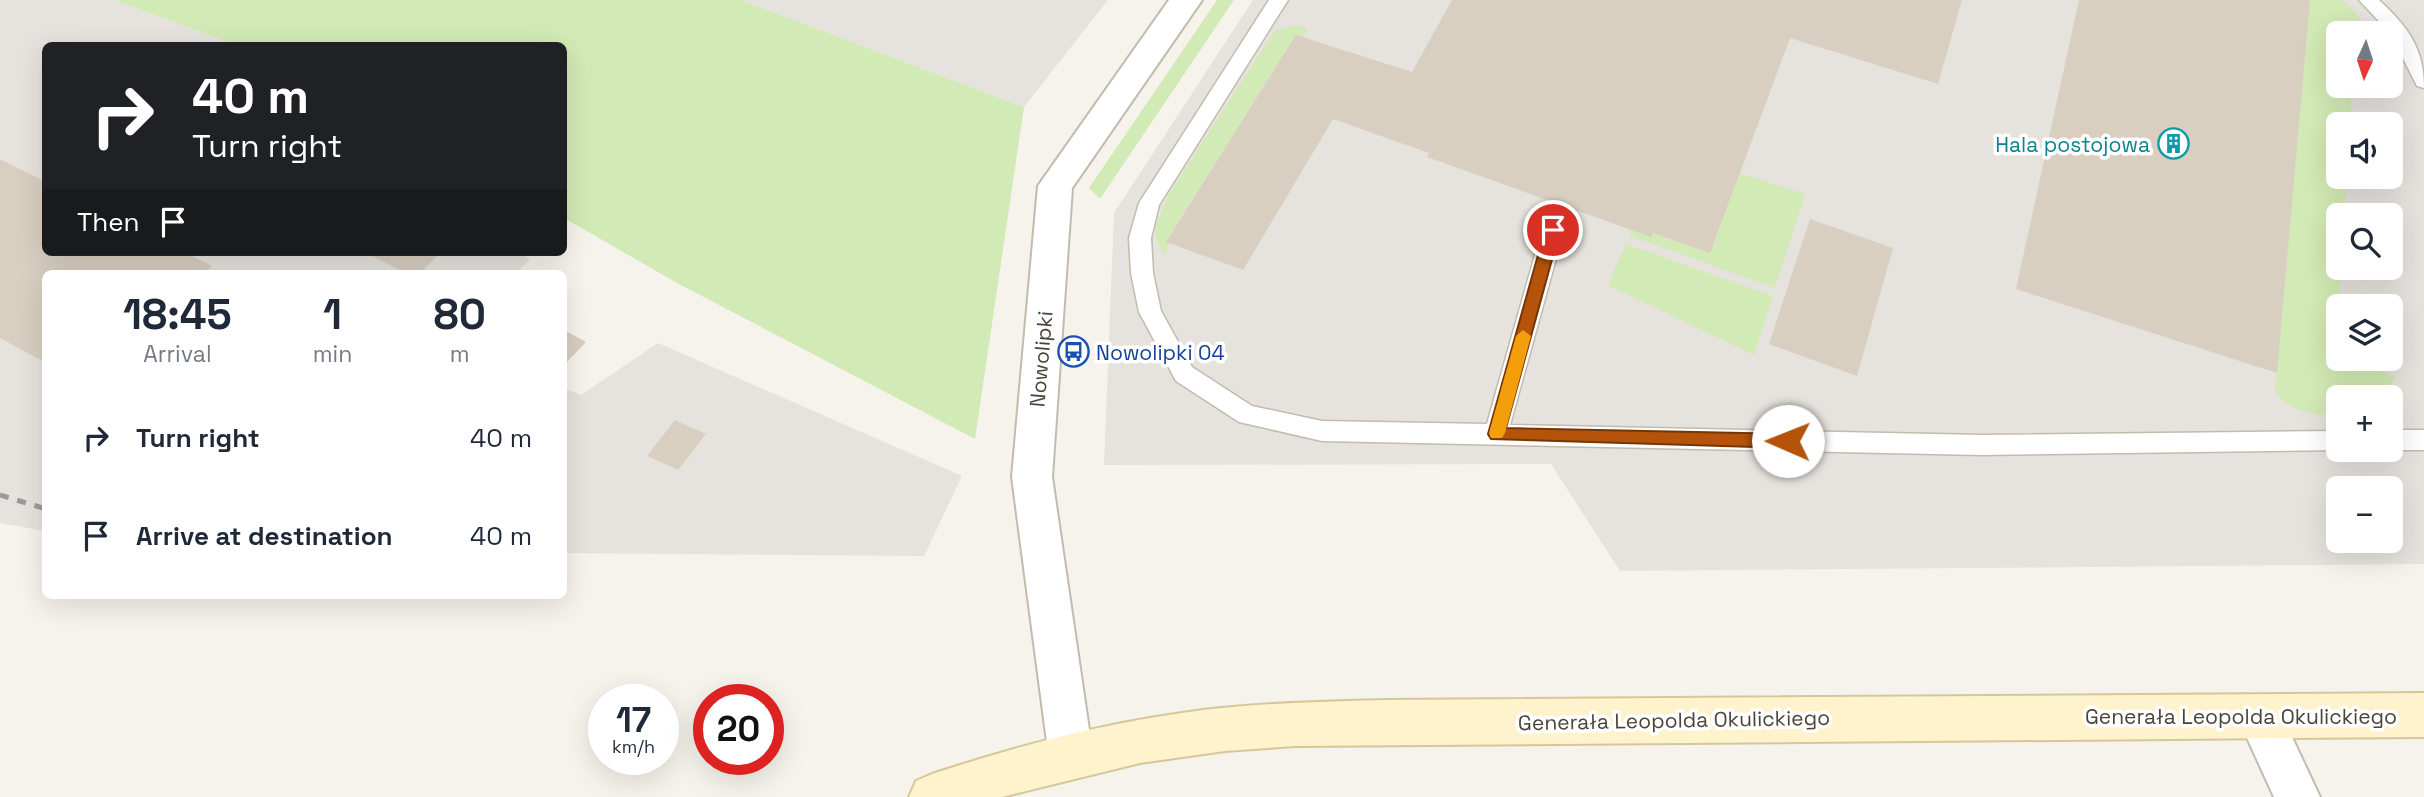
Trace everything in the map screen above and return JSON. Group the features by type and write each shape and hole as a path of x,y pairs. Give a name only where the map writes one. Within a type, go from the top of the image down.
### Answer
{"main road":[{"name":"Generała Leopolda Okulickiego","path":"932,797 1071,757 1184,735 1278,725 2048,716 2259,718 2424,715"}],"street":[{"name":"Nowolipki","path":"1071,757 1032,477 1055,186 1186,0"},
{"path":"2259,718 2297,797"}],"lane":[{"path":"1279,0 1149,203 1140,238 1142,273 1150,312 1184,374 1247,415 1322,430 1982,445 2326,441"},
{"path":"2368,0 2395,26 2424,81"},
{"path":"1496,434 1553,230"},
{"path":"2403,440 2424,440"}],"shaded area":[{"path":"0,0 114,0 228,42 42,42 42,256 524,256 530,259 519,270 42,270 42,530 0,523"},
{"path":"741,0 1108,0 1024,107"},
{"path":"1253,0 2424,0 2424,564 1620,571 1551,464 1104,465 1114,213"},
{"path":"658,343 962,476 924,556 567,553 567,389 581,395"}],"green space":[{"path":"114,0 741,0 1024,107 975,439 677,283 567,220 567,42 228,42"},
{"path":"1217,0 1234,0 1100,199 1089,188"},
{"path":"2310,0 2343,0 2361,21 2326,21 2326,98 2351,98 2351,112 2326,112 2326,189 2346,189 2345,203 2326,203 2326,280 2340,280 2340,294 2326,294 2326,371 2378,371 2395,376 2391,385 2326,385 2326,415 2303,412 2287,404 2275,391"},
{"path":"1298,25 1307,29 1303,37 1296,35 1166,241 1170,243 1164,254 1157,241 1155,228 1168,196 1275,30"},
{"path":"1740,173 1805,194 1775,288 1630,236 1632,229 1651,236 1653,233 1710,253"},
{"path":"1626,244 1773,296 1754,355 1608,285"}],"building":[{"path":"1452,0 1962,0 1938,84 1790,38 1710,253 1653,233 1651,237 1427,157 1429,153 1333,119 1243,270 1166,242 1296,35 1412,72"},
{"name":"Hala postojowa","path":"2079,0 2310,0 2277,373 2016,289"},
{"path":"0,159 42,180 42,256 192,256 212,266 208,270 42,270 42,361 0,338"},
{"path":"1810,219 1893,248 1857,376 1769,344"},
{"path":"371,256 437,256 423,270 400,270"},
{"path":"567,332 586,342 567,362"},
{"path":"675,420 706,434 678,470 647,456"}],"railway":[{"path":"0,495 42,508"}],"slow traffic":[{"path":"1497,433 1523,336"}],"place":[{"name":"Hala postojowa","path":"2173,144"},
{"name":"Nowolipki 04","path":"1073,352"}],"route":[{"path":"1553,230 1496,434 1788,441"}]}
